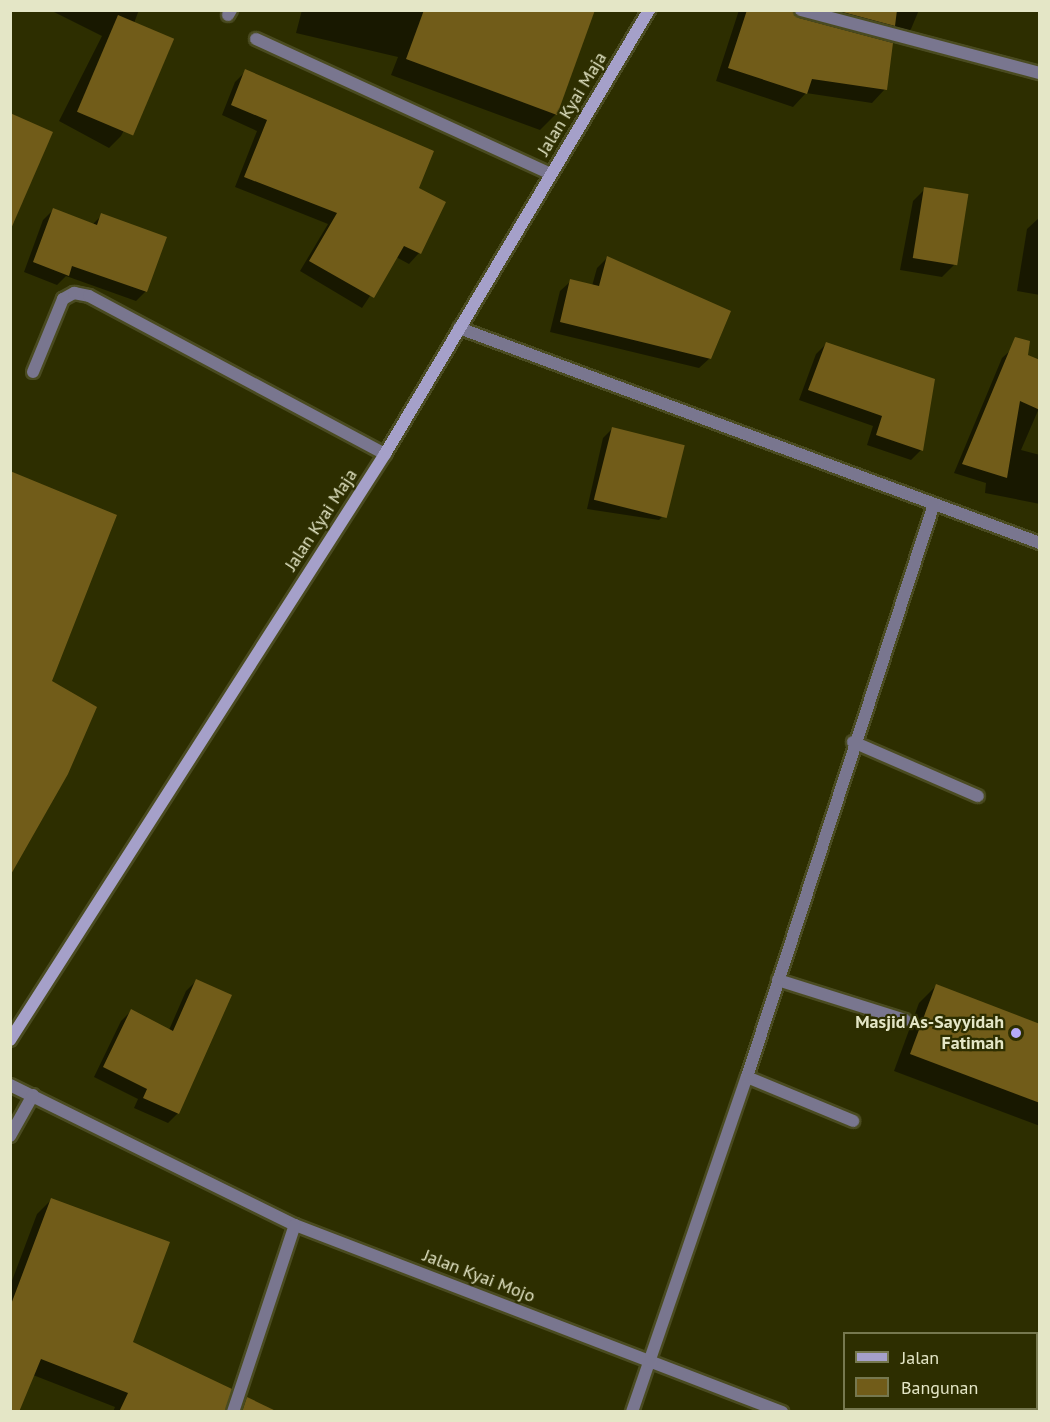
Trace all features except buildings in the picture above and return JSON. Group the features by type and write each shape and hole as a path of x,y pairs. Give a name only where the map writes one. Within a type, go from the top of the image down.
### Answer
{"main road":[{"name":"Jalan Kyai Maja","path":"10,1040 385,454 648,10"}],"street":[{"path":"801,10 1040,73"},
{"path":"256,39 551,174"},
{"path":"33,372 63,299 74,293 89,296 385,454"},
{"path":"459,328 1040,543"},
{"path":"632,1412 747,1077 853,742 934,504"},
{"path":"853,742 978,796"},
{"path":"778,980 905,1020"},
{"path":"747,1077 853,1121"},
{"name":"Jalan Kyai Mojo","path":"10,1085 295,1226 650,1359 782,1412"},
{"path":"10,1136 33,1095"},
{"path":"233,1412 295,1226"}],"place":[{"name":"Masjid As-Sayyidah Fatimah","path":"1016,1033"}]}
